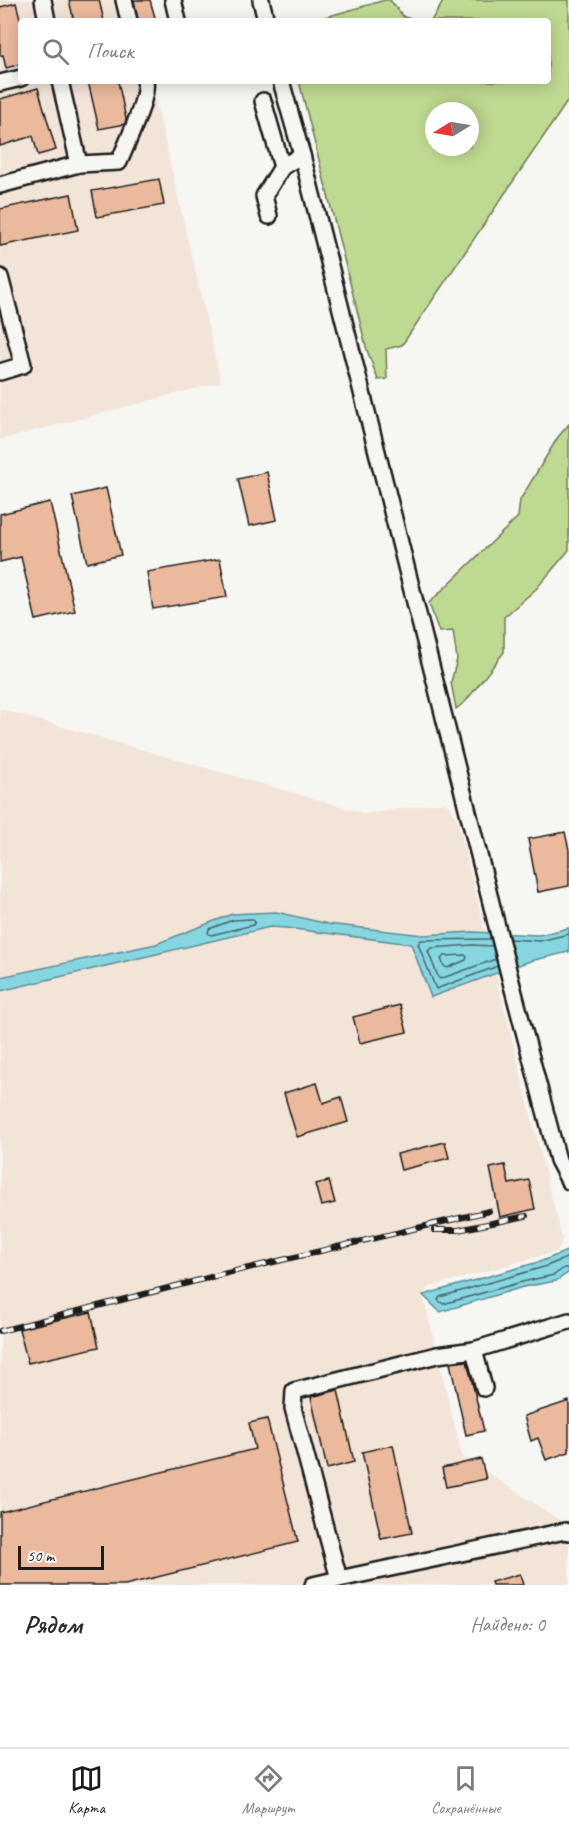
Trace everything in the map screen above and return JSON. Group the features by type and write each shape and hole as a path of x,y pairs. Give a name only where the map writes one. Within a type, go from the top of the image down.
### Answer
{"street":[{"path":"43,0 46,18"},
{"path":"124,0 128,18"},
{"path":"173,0 177,18"},
{"path":"261,0 265,18"},
{"path":"0,83 18,79"},
{"path":"61,84 79,164"},
{"path":"0,185 79,164 119,162 137,116 146,84"},
{"path":"282,84 302,155 509,974 558,1160 569,1181"},
{"path":"263,101 282,167"},
{"path":"269,216 264,196 282,167 302,155"},
{"path":"0,277 22,366 0,372"},
{"path":"339,1579 293,1408 294,1391 437,1354 474,1350 569,1321"},
{"path":"474,1350 484,1388"},
{"path":"313,1585 569,1532"}],"shaded area":[{"path":"0,0 133,0 137,18 18,18 18,84 152,84 221,382 0,440"},
{"path":"0,709 367,814 445,802 457,819 562,1239 558,1251 429,1287 423,1295 462,1456 561,1521 569,1520 569,1585 0,1585"}],"green space":[{"path":"390,0 404,17 408,18 322,18"},
{"path":"444,0 569,0 569,99 402,345 386,349 387,379 378,380 367,350 300,84 551,84 551,18 433,18"},
{"path":"569,424 569,550 536,589 504,617 504,652 466,701 456,709 451,682 457,659 453,631 439,632 429,603 518,517 520,500 558,437"}],"water":[{"path":"276,912 328,924 423,935 472,932 539,935 569,928 569,952 530,961 431,997 411,944 270,927 0,991 0,977 156,944 232,914"},
{"path":"569,1250 569,1272 556,1281 523,1287 440,1312 423,1295 542,1261"}],"building":[{"path":"69,0 99,0 103,18 73,18"},
{"path":"134,0 150,0 155,18 137,18"},
{"path":"16,3 20,18 18,18 18,65 6,68 3,55 0,56 0,7"},
{"path":"89,84 119,84 125,124 99,129"},
{"path":"38,88 56,150 38,155 33,136 0,146 0,99"},
{"path":"159,179 164,205 97,217 92,191"},
{"path":"71,194 78,230 0,246 0,209"},
{"path":"267,472 277,520 249,526 238,479"},
{"path":"106,488 121,555 87,563 72,496"},
{"path":"50,502 75,611 36,620 21,557 0,562 0,514"},
{"path":"220,559 227,597 153,609 147,572"},
{"path":"565,832 569,850 569,886 538,892 528,839"},
{"path":"400,1005 407,1032 360,1043 353,1017"},
{"path":"317,1083 323,1103 341,1097 348,1122 297,1137 284,1093"},
{"path":"445,1142 449,1158 401,1170 397,1154"},
{"path":"505,1165 509,1184 529,1180 535,1209 500,1217 490,1168"},
{"path":"329,1181 335,1203 321,1206 315,1184"},
{"path":"91,1312 99,1347 28,1363 19,1329"},
{"path":"467,1361 484,1431 466,1435 450,1363"},
{"path":"338,1390 354,1462 327,1469 311,1397"},
{"path":"569,1401 569,1452 546,1460 538,1438 531,1441 524,1416"},
{"path":"267,1419 298,1542 125,1585 0,1585 0,1512 255,1449 249,1423"},
{"path":"393,1445 412,1533 381,1539 362,1452"},
{"path":"481,1459 486,1479 446,1487 442,1468"},
{"path":"520,1574 523,1585 492,1585 491,1582"}],"railway":[{"path":"0,1331 223,1274 489,1211"},
{"path":"434,1230 458,1230 526,1216"}]}
